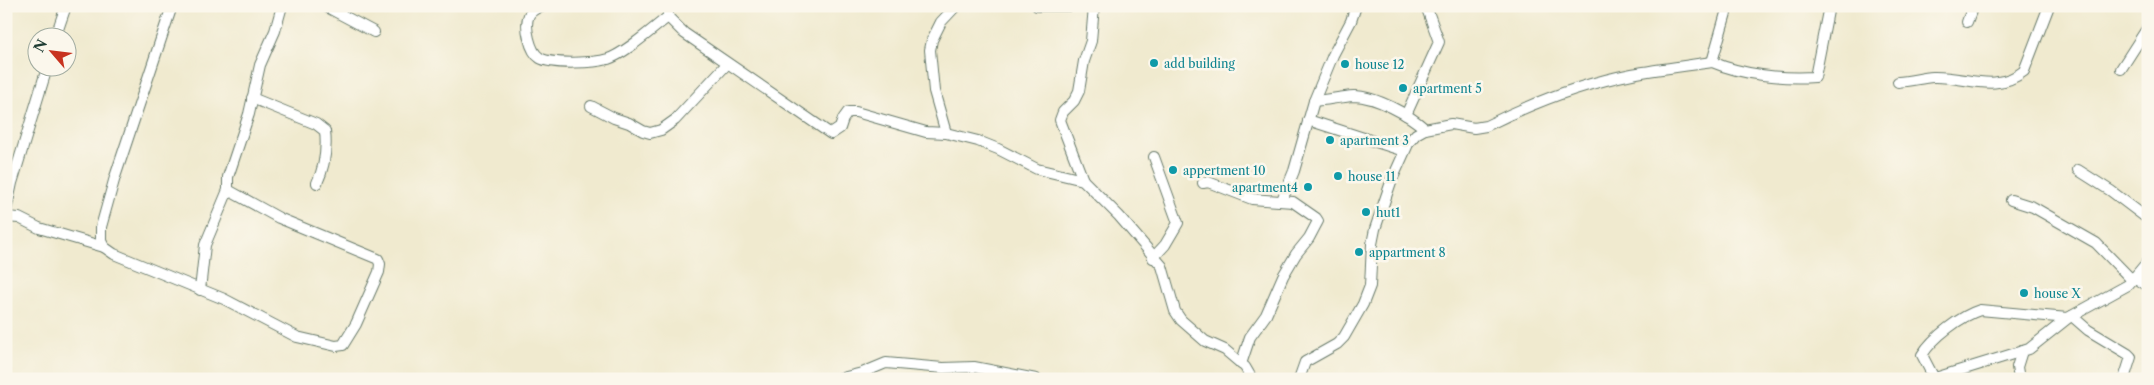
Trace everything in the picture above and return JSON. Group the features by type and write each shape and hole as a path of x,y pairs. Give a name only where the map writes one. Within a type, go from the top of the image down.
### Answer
{"street":[{"path":"58,28 66,6"},
{"path":"104,248 101,241 103,218 172,6"},
{"path":"200,290 205,245 228,190 228,177 249,114 260,65 275,31 282,6"},
{"path":"325,6 374,32"},
{"path":"541,6 530,14 528,21 530,42 535,53 540,58 554,62 608,59 620,53 668,12 684,33 830,134 840,128 848,112 856,112 926,132 946,133 978,141 1037,169 1083,180"},
{"path":"946,133 934,91 930,50 932,40 941,22 956,6"},
{"path":"1037,6 1072,6"},
{"path":"1094,6 1090,44 1084,61 1078,91 1074,101 1063,112 1060,120 1083,180 1132,230 1162,266 1175,311 1181,320 1205,341 1225,350 1241,364 1252,379"},
{"path":"1282,200 1294,171 1314,101 1356,6"},
{"path":"1406,115 1439,42 1426,6"},
{"path":"1712,62 1728,6"},
{"path":"1299,379 1305,362 1337,344 1344,337 1363,304 1370,286 1372,244 1375,230 1391,182 1408,142 1425,129 1451,124 1474,128 1486,126 1555,96 1592,84 1632,74 1712,62 1723,67 1757,74 1799,78 1815,77 1829,6"},
{"path":"1967,22 1973,6"},
{"path":"1898,82 1934,77 2000,83 2016,76 2024,71 2049,6"},
{"path":"2121,68 2148,27"},
{"path":"591,106 614,118 630,123 643,131 650,133 661,130 675,120 727,64"},
{"path":"6,210 12,183 44,78"},
{"path":"1314,101 1355,96 1383,104 1406,115 1425,129"},
{"path":"252,98 316,124 325,131 326,141 323,169 317,182"},
{"path":"1308,120 1404,152"},
{"path":"1154,158 1178,223 1165,245 1154,258"},
{"path":"2078,170 2111,191 2148,219"},
{"path":"1203,183 1208,182 1252,199 1294,202 1318,221 1309,238 1296,254 1283,276 1266,315 1250,337 1241,364"},
{"path":"6,217 19,218 39,228 104,248 114,254 224,299 297,337 336,346 343,344 347,340 379,272 380,264 375,256 279,218 228,190"},
{"path":"2012,200 2033,207 2096,243 2133,278 2148,286"},
{"path":"2124,379 2131,357 2070,317 1980,310 1959,319 1922,355 1933,378 2022,351 2038,342 2070,317 2128,286 2148,260"},
{"path":"189,285 200,279"},
{"path":"2019,379 2017,367 2022,351"},
{"path":"838,379 862,373 886,363 943,368 974,367 1036,379"}],"place":[{"name":"add building","path":"1154,63"},
{"name":"house 12","path":"1345,64"},
{"name":"apartment 5","path":"1403,88"},
{"name":"apartment 3","path":"1330,140"},
{"name":"appertment 10","path":"1173,170"},
{"name":"house 11","path":"1338,176"},
{"name":"apartment4","path":"1308,187"},
{"name":"hut1","path":"1366,212"},
{"name":"appartment 8","path":"1359,252"},
{"name":"house X","path":"2024,293"}]}
